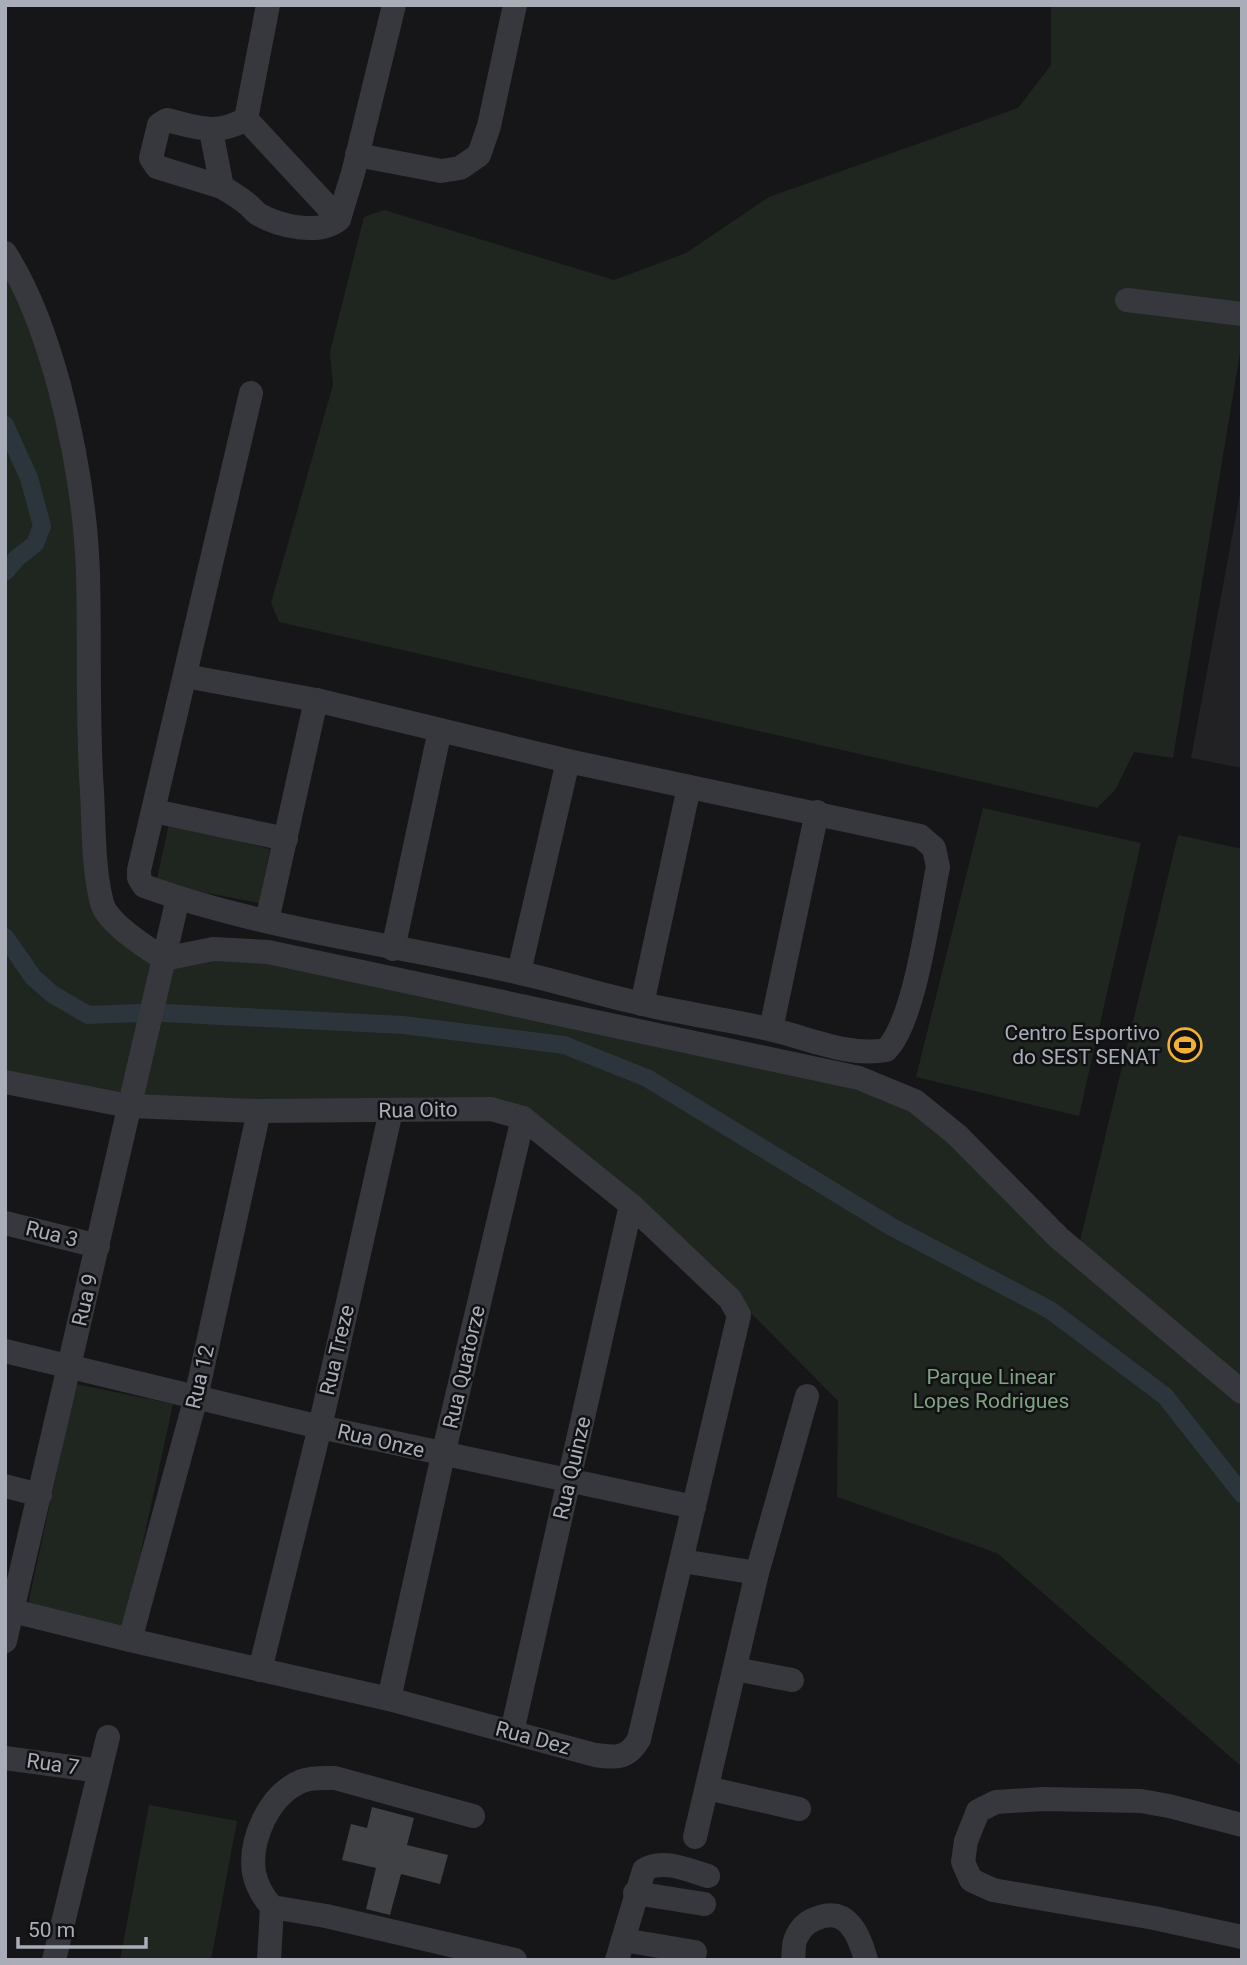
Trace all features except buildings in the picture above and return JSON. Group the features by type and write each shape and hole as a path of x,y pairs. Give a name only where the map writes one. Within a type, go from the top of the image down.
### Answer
{"street":[{"path":"246,119 268,5"},
{"path":"246,119 233,126 211,131 167,120 159,125 151,158 157,167 222,187 258,214 279,223 314,228 333,224 339,219 357,155 394,5"},
{"path":"357,155 441,171 460,168 479,155 489,126 514,5"},
{"path":"246,119 339,219"},
{"path":"211,131 222,187"},
{"path":"5,253 23,284 48,346 71,431 88,572 88,737 102,904 127,933 164,959 213,949 268,952 859,1079 915,1101 957,1135 1059,1238 1242,1392"},
{"path":"1127,300 1242,313"},
{"path":"185,676 316,701 689,788 909,832 928,840 934,848 938,867 914,986 894,1042 886,1050 856,1051 771,1029 642,1004 519,972 393,949 267,921 178,898 144,886 139,870 251,393"},
{"path":"267,921 316,701"},
{"path":"393,949 440,730"},
{"path":"519,972 568,761"},
{"path":"642,1004 689,788"},
{"path":"153,811 286,839"},
{"path":"771,1029 817,812"},
{"name":"Rua 9","path":"5,1641 9,1610 40,1494 178,898"},
{"name":"Rua Oito","path":"5,1082 129,1106 259,1111 491,1109 523,1118 631,1205 730,1299 739,1315 737,1330"},
{"name":"Rua 12","path":"130,1640 196,1397 259,1111"},
{"name":"Rua Treze","path":"260,1670 320,1427 391,1111"},
{"name":"Rua Quatorze","path":"389,1699 443,1455 523,1118"},
{"name":"Rua Quinze","path":"512,1732 631,1205"},
{"name":"Rua 3","path":"5,1223 98,1246"},
{"name":"Rua Dez","path":"9,1610 389,1699 595,1755 617,1758 627,1755 639,1739 737,1330"},
{"name":"Rua Onze","path":"5,1351 443,1455 570,1479 694,1507"},
{"path":"695,1838 757,1573 807,1396"},
{"path":"5,1486 40,1494"},
{"path":"682,1561 757,1573"},
{"path":"735,1669 792,1680"},
{"path":"54,1960 108,1737"},
{"name":"Rua 7","path":"5,1758 100,1771"},
{"path":"473,1816 335,1778 317,1778 301,1782 285,1791 272,1805 264,1820 255,1850 254,1873 260,1893 272,1907 326,1916 515,1960"},
{"path":"708,1788 799,1810"},
{"path":"1242,1825 1140,1801 1043,1799 996,1802 978,1811 974,1818 966,1841 963,1863 971,1880 993,1890 1154,1918 1242,1937"},
{"path":"695,1952 620,1950 644,1870 651,1865 664,1864 708,1876"},
{"path":"635,1893 704,1904"},
{"path":"269,1960 272,1907"},
{"path":"793,1960 796,1938 807,1922 826,1914 842,1917 853,1928 866,1960"}],"shaded area":[{"path":"1242,483 1242,768 1191,758"}],"green space":[{"path":"1051,5 1242,5 1242,341 1173,758 1134,752 1115,790 1097,808 279,622 271,603 333,385 330,352 364,217 384,210 614,280 686,253 769,197 1018,108 1051,65"},
{"name":"Parque Linear Lopes Rodrigues","path":"5,245 79,438 103,900 152,949 266,948 916,1104 1242,1395 1242,1767 997,1553 837,1497 838,1401 742,1304 525,1117 391,1113 5,1087"},
{"path":"983,808 1141,843 1079,1116 916,1077"},
{"path":"169,824 270,849 259,903 156,883"},
{"name":"Centro Esportivo do SEST SENAT","path":"1178,835 1242,849 1242,1382 1080,1241"},
{"path":"76,1384 173,1404 124,1630 27,1609"},
{"path":"149,1805 237,1821 211,1960 120,1960"}],"waterway":[{"path":"5,425 29,478 42,526 35,544 5,572"},
{"path":"5,937 33,977 52,994 88,1015 138,1013"},
{"path":"164,1013 403,1025 564,1045 647,1078 892,1227 1050,1310 1165,1396 1242,1494"}],"place":[{"name":"Centro Esportivo do SEST SENAT","path":"1185,1045"}]}
